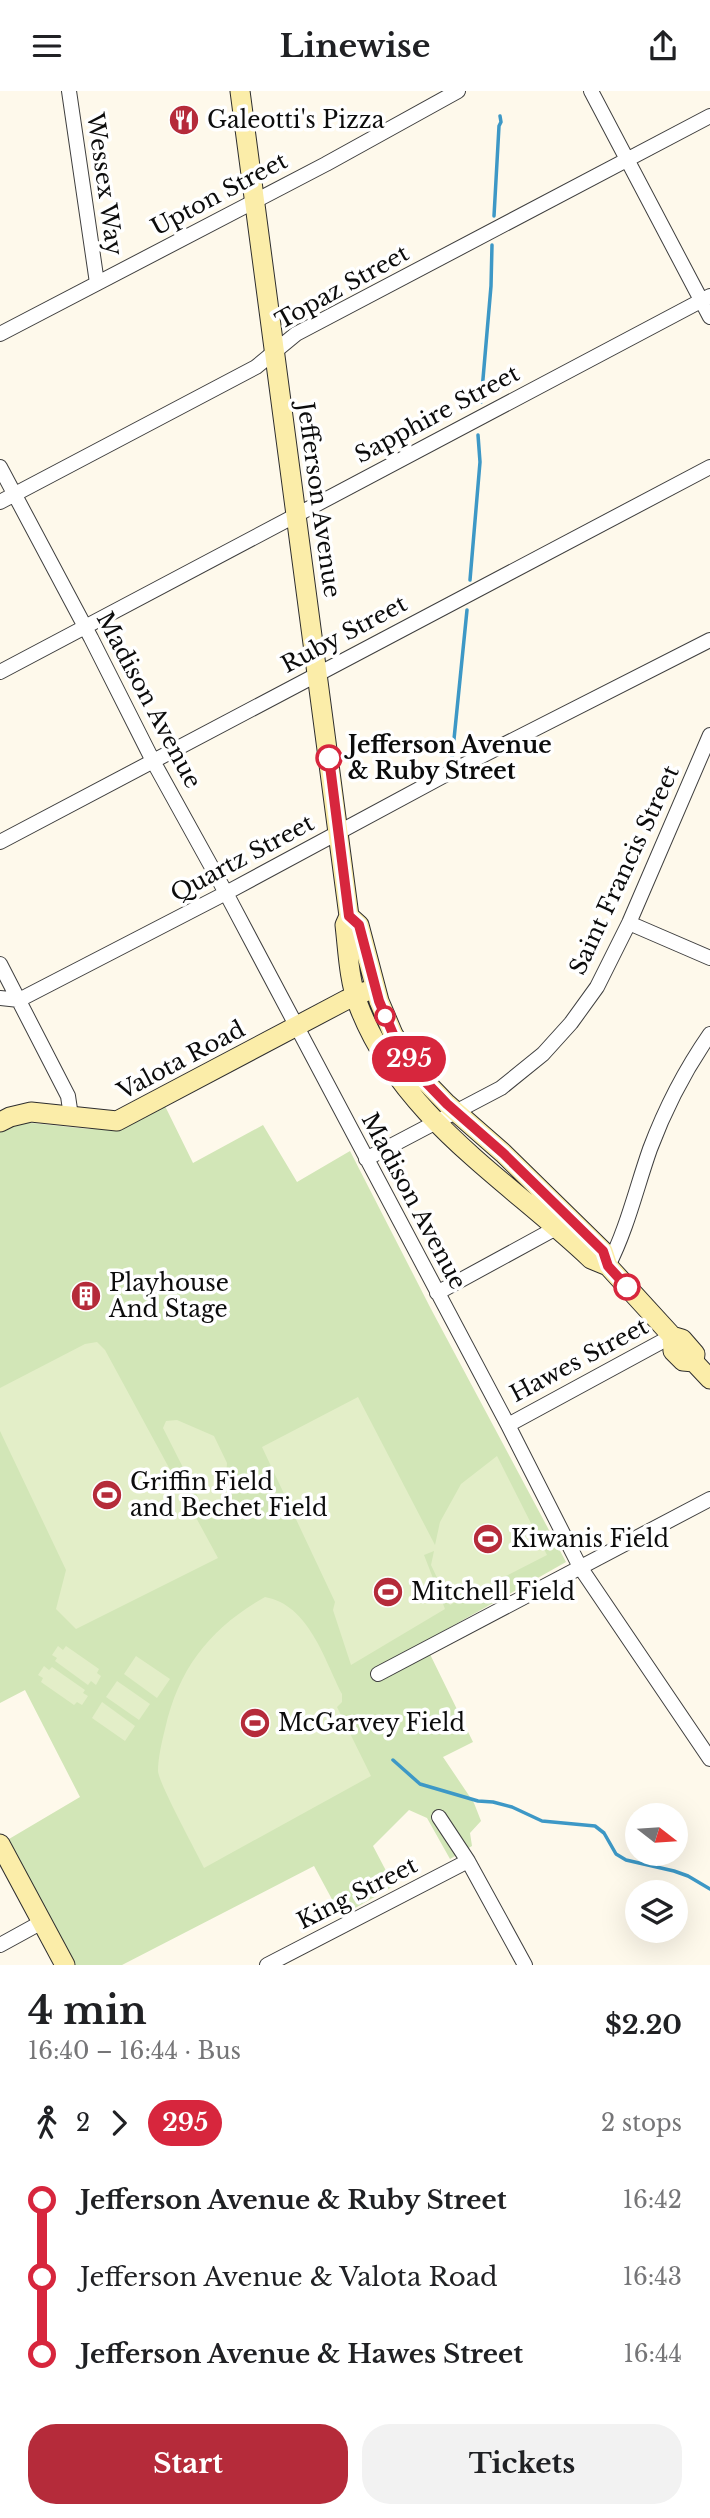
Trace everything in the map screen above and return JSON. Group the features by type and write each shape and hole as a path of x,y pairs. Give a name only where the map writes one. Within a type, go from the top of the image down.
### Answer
{"main road":[{"name":"Jefferson Avenue","path":"240,91 349,916 345,925 355,995 372,1035 399,1081 436,1122 558,1227 591,1259 608,1266"},
{"name":"Jefferson Avenue","path":"349,916 359,925 374,989 393,1034 419,1075 603,1251 608,1266 672,1336 682,1339 695,1355 694,1362 710,1379"},
{"name":"Valota Road","path":"0,1122 31,1112 117,1121 355,995 374,989"},
{"path":"0,1844 65,1965"}],"street":[{"name":"Wessex Way","path":"69,91 96,283"},
{"name":"Upton Street","path":"0,334 458,91"},
{"path":"591,91 706,298 710,317"},
{"name":"Topaz Street","path":"0,502 256,367 296,334 710,116"},
{"name":"Sapphire Street","path":"0,672 706,298"},
{"name":"Madison Avenue","path":"0,467 153,761 226,893 508,1425 580,1567 710,1759"},
{"name":"Ruby Street","path":"0,842 710,467"},
{"name":"Quartz Street","path":"19,1000 226,893 458,768 710,640"},
{"name":"Saint Francis Street","path":"366,1159 501,1088 543,1054 571,1023 597,987 629,923 710,735"},
{"path":"629,923 710,958"},
{"path":"0,964 68,1096 71,1116"},
{"path":"0,998 19,1000"},
{"path":"608,1266 620,1244 650,1149 668,1106 691,1061 710,1034"},
{"path":"437,1293 558,1227"},
{"name":"Hawes Street","path":"508,1425 672,1336"},
{"path":"378,1674 710,1499"},
{"path":"439,1817 468,1861 525,1965"},
{"name":"King Street","path":"267,1965 468,1861"},
{"path":"0,1945 42,1922"}],"green space":[{"path":"165,1106 193,1163 263,1125 297,1182 350,1151 566,1562 424,1642 473,1742 443,1757 474,1803 481,1821 470,1833 472,1846 450,1859 427,1818 409,1810 373,1846 394,1886 341,1916 314,1866 122,1965 72,1965 9,1839 80,1797 25,1690 0,1703 0,1132 22,1122 89,1129 127,1127"},
{"name":"Griffin Field and Bechet Field","path":"97,1342 105,1350 218,1558 76,1629 56,1609 66,1570 0,1431 0,1388 85,1344"},
{"path":"358,1397 435,1545 440,1522 461,1484 497,1456 547,1555 450,1605 431,1565 434,1551 424,1555 445,1609 351,1665 333,1610 335,1602 262,1447"},
{"path":"177,1420 214,1436 227,1463 224,1505 220,1516 213,1519 205,1511 163,1428 166,1421"},
{"name":"McGarvey Field","path":"265,1597 280,1602 293,1611 313,1635 342,1694 342,1702 337,1707 371,1776 204,1868 160,1778 158,1766 163,1739 179,1687 200,1651 229,1622"},
{"path":"58,1646 63,1650 66,1646 99,1669 97,1673 101,1676 96,1685 91,1681 88,1685 55,1661 57,1658 52,1655"},
{"path":"136,1656 170,1679 157,1698 124,1674"},
{"path":"44,1666 49,1670 52,1667 85,1690 83,1693 88,1696 82,1705 77,1702 74,1705 41,1682 43,1678 38,1675"},
{"path":"117,1681 150,1704 139,1720 106,1697"},
{"path":"102,1702 135,1726 125,1741 92,1718"}],"waterway":[{"path":"494,216 500,116"},
{"path":"481,402 492,245"},
{"path":"470,580 480,462 478,435"},
{"path":"452,759 467,610"},
{"path":"393,1760 420,1784 478,1801 512,1807 542,1821 595,1826 604,1833 616,1854 626,1860 674,1871 710,1889"}],"bus line":[{"name":"295","path":"329,758 349,916 359,925 374,989 393,1034 419,1075 603,1251 608,1266 627,1287"}],"place":[{"name":"Galeotti's Pizza","path":"184,120"},
{"name":"Jefferson Avenue & Ruby Street","path":"329,758"},
{"name":"Playhouse And Stage","path":"86,1296"},
{"name":"Griffin Field and Bechet Field","path":"107,1495"},
{"name":"Kiwanis Field","path":"488,1539"},
{"name":"Mitchell Field","path":"388,1592"},
{"name":"McGarvey Field","path":"255,1723"}]}
